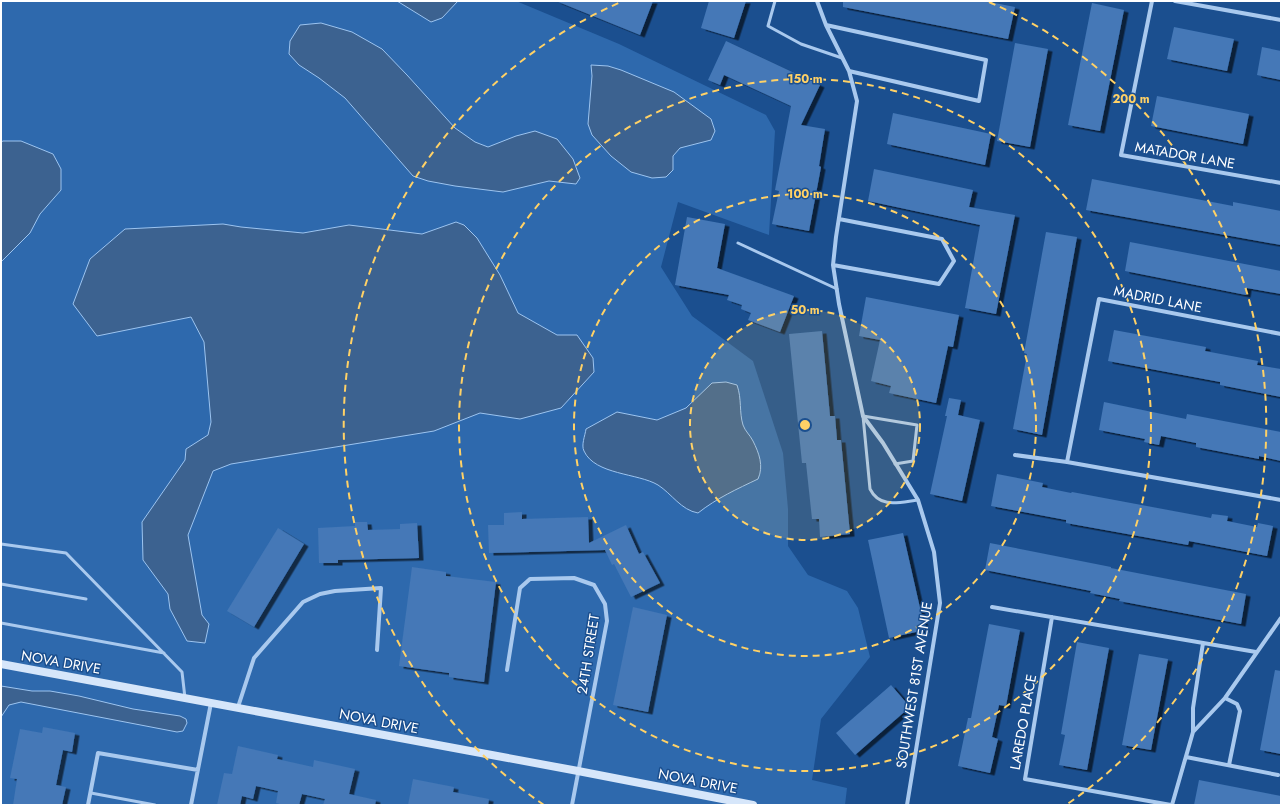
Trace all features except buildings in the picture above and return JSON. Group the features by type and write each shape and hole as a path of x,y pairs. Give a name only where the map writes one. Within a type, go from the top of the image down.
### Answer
{"street":[{"name":"SOUTHWEST 81ST AVENUE","path":"817,1 826,25 849,70 857,101 833,265 862,416 883,443 918,500 934,552 940,603 907,805"},
{"name":"MATADOR LANE","path":"1152,1 1121,155 1281,183"},
{"path":"1175,1 1281,20"},
{"path":"826,25 986,60 979,101 849,70"},
{"path":"833,265 939,284 954,261 942,239 839,219"},
{"name":"MADRID LANE","path":"1067,462 1099,299 1281,334"},
{"path":"1016,455 1067,462 1281,500"},
{"name":"24TH STREET","path":"507,670 520,588 530,579 574,578 594,585 605,604 607,621 578,771"},
{"path":"238,708 254,658 303,602 320,594 335,591 381,588 377,650"},
{"path":"992,607 1256,652"},
{"name":"LAREDO PLACE","path":"1052,617 1025,779 1171,805"},
{"path":"1193,732 1225,698 1281,618"},
{"path":"1171,805 1193,732 1194,708 1204,643"},
{"name":"NOVA DRIVE","path":"1,664 578,771 729,803 752,805"},
{"path":"1225,698 1237,704 1240,712 1229,765"},
{"path":"191,805 211,703"},
{"path":"88,805 98,754 198,770"},
{"path":"1186,757 1278,775"},
{"path":"572,805 578,771"}],"lane":[{"path":"774,1 768,26 801,44 842,58"},
{"path":"738,243 837,289"},
{"path":"895,464 914,461 917,425 862,416 870,490 874,496 881,501 890,503 918,500"},
{"path":"1,544 66,554 182,672 186,698"},
{"path":"1,584 86,599"},
{"path":"1,623 164,653"},
{"path":"91,793 155,805"}],"shaded area":[{"path":"1,1 516,1 619,44 766,115 775,131 769,235 678,202 661,267 692,316 753,361 783,453 788,509 788,546 808,575 847,591 858,608 870,657 821,719 812,780 847,788 845,805 1,805"},
{"path":"397,1 458,1 442,18 431,22"},
{"path":"321,23 352,32 382,49 455,128 475,142 488,147 516,136 535,131 557,139 573,159 580,178 576,184 549,181 503,192 455,186 428,181 413,176 345,98 299,65 289,54 290,41 300,25"},
{"path":"591,65 608,66 621,70 674,92 711,119 715,131 711,140 680,148 673,156 673,170 666,177 652,178 631,172 611,156 592,135 588,124 592,76"},
{"path":"21,141 53,154 61,169 61,190 40,214 30,233 1,262 1,142"},
{"path":"456,222 464,225 477,238 500,275 518,313 557,335 577,335 593,358 594,372 561,408 520,419 480,413 434,431 231,464 213,471 188,535 202,615 209,624 205,643 187,641 170,609 168,594 143,560 142,522 185,460 186,449 208,435 211,422 204,342 191,317 97,336 73,304 90,259 125,229 223,224 303,233 349,225 422,234"},
{"path":"726,382 737,385 743,425 753,441 759,455 761,464 760,474 758,479 720,498 698,513 687,509 658,485 650,481 597,465 590,459 583,449 586,429 617,412 657,420 686,408 712,383"},
{"path":"1,686 32,691 50,691 79,696 133,709 180,716 186,719 187,723 183,731 177,732 21,702 9,705 1,717"}]}
